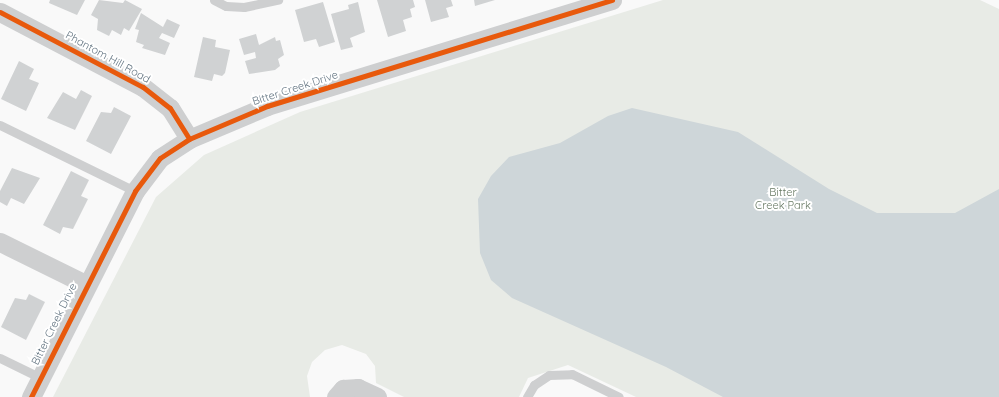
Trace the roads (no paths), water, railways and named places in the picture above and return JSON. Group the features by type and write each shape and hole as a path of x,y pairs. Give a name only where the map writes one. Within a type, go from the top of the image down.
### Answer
{"street":[{"name":"Bitter Creek Drive","path":"31,397 39,377 85,284 135,191 160,158 189,139 267,106 612,0"},
{"name":"Phantom Hill Road","path":"0,12 143,87 170,108 189,139"},
{"path":"0,242 85,284"},
{"path":"336,397 343,389 358,388 377,397"}],"lane":[{"path":"214,0 226,6 244,8 278,0"},
{"path":"0,125 135,191"},
{"path":"0,358 39,377"},
{"path":"527,397 534,385 549,374 572,374 619,397"}],"park label":[{"name":"Bitter Creek Park","path":"783,199"}]}
